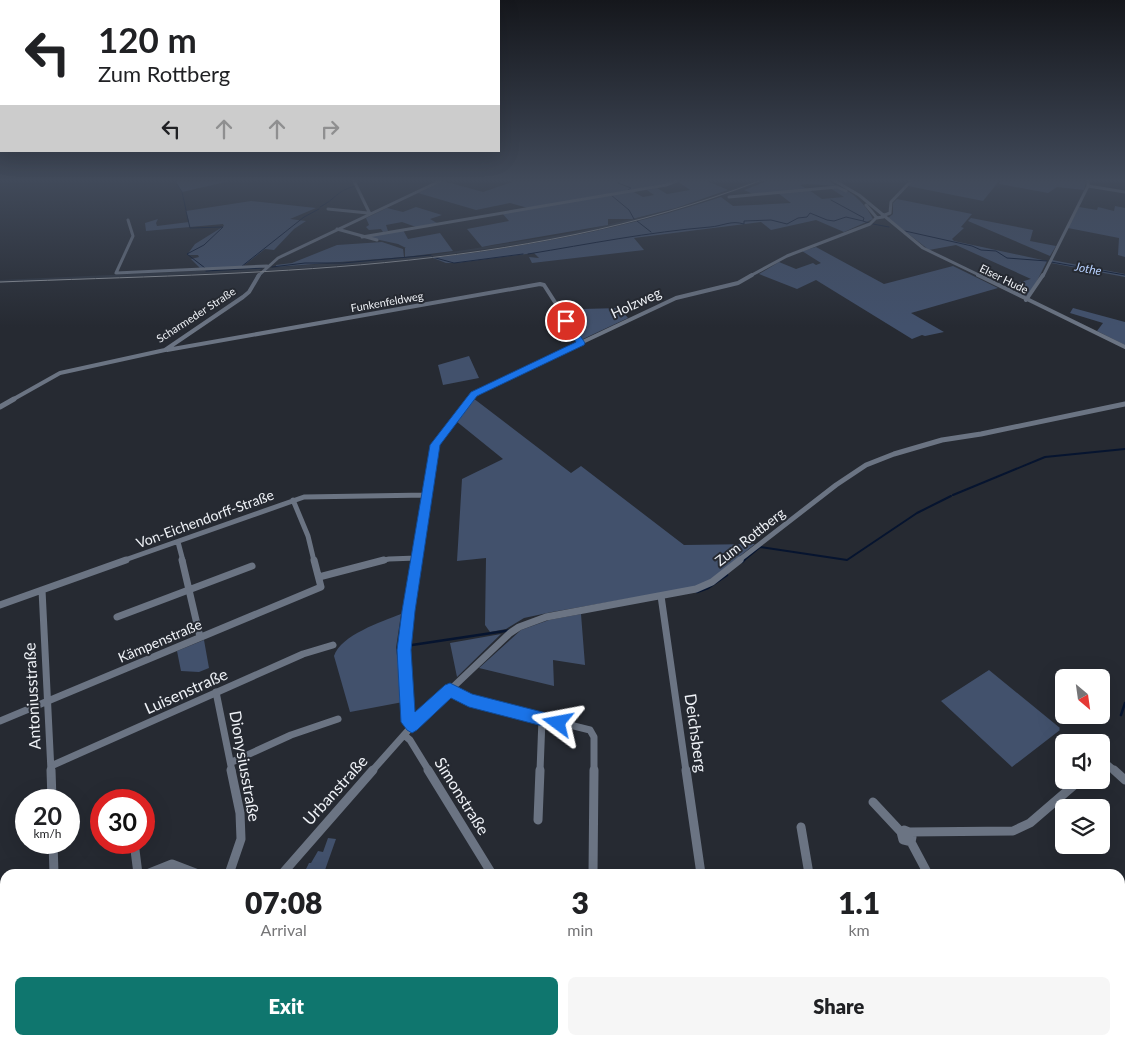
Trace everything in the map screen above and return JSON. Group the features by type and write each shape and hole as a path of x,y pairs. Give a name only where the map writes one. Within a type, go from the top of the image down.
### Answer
{"street":[{"path":"131,230 133,236 116,273 267,266"},
{"name":"Scharmeder Straße","path":"0,408 56,374 166,350 247,294 267,266 288,253 336,230"},
{"path":"339,230 377,240"},
{"path":"362,237 405,230"},
{"name":"Holzweg","path":"412,726 409,722 404,650 435,445 470,398 488,387 676,298 742,281 787,256 854,230"},
{"name":"Elser Hude","path":"897,230 923,248 1125,347"},
{"path":"1026,300 1031,297 1066,230"},
{"name":"Funkenfeldweg","path":"166,350 540,284 544,285 581,343"},
{"name":"Zum Rottberg","path":"412,726 510,634 532,621 696,589 712,582 836,485 866,466 884,458 942,440 982,434 1125,404"},
{"name":"Von-Eichendorff-Straße","path":"0,605 304,497 427,495"},
{"path":"293,500 308,536 319,577 389,559 417,558"},
{"path":"178,542 200,637"},
{"path":"117,617 252,566"},
{"name":"Kämpenstraße","path":"0,722 317,589 321,587 319,577"},
{"name":"Antoniusstraße","path":"42,590 52,789"},
{"name":"Deichsberg","path":"661,596 700,869"},
{"name":"Luisenstraße","path":"51,766 303,654 333,645"},
{"path":"450,690 469,700 542,720 590,730 594,737 593,869"},
{"name":"Dionysiusstraße","path":"216,692 232,762 240,813 241,839 230,869"},
{"path":"232,762 282,739 338,719"},
{"path":"538,820 542,720"},
{"name":"Urbanstraße","path":"286,869 412,726"},
{"name":"Simonstraße","path":"404,735 410,740 489,869"},
{"path":"1110,768 1125,780"},
{"path":"905,832 1013,831 1030,824 1070,789"},
{"path":"873,802 912,837 911,842 925,869"},
{"path":"801,827 808,869"},
{"path":"53,854 54,869"},
{"path":"136,854 137,869"},
{"path":"156,869 164,864 176,862 189,869"}],"shaded area":[{"path":"218,230 293,230 274,250 265,249 243,266 201,269 191,259 199,257 198,255 187,255 195,244"},
{"path":"403,230 408,239 440,233 453,251 405,257 406,248 398,244 366,237"},
{"path":"468,230 581,230 482,247"},
{"path":"586,230 599,230 549,240 407,260 266,271 269,268 433,255"},
{"path":"602,230 700,230 634,238 644,250 532,263 529,257 539,258 534,253 456,263 446,263 433,258 506,248"},
{"path":"903,230 962,230 952,239 954,241 1047,261 1030,295 1024,296 1005,287 1031,279 956,245 929,250"},
{"path":"988,230 1033,230 1030,241 1056,246 1050,256"},
{"path":"1077,230 1125,230 1125,257 1118,255 1119,238"},
{"path":"382,242 403,249 404,257 276,267 276,265 292,263 337,245"},
{"path":"816,247 884,284 953,266 998,288 911,313 944,332 922,335 912,339 816,280 797,289 759,274 779,262 796,269 813,263 816,265 821,263 802,251"},
{"path":"1052,260 1125,274 1125,277 1051,263"},
{"path":"262,268 259,271 0,283 0,280"},
{"path":"620,308 628,318 581,340 563,313 582,309"},
{"path":"1073,308 1125,322 1125,345 1097,331 1103,323 1070,313"},
{"path":"469,356 479,378 443,385 438,365"},
{"path":"473,398 571,473 581,466 684,545 755,544 709,581 695,587 524,618 506,629 490,632 485,625 486,558 457,561 462,479 503,459 456,421"},
{"path":"401,614 396,648 403,702 350,712 334,656 338,648 363,630"},
{"path":"581,614 585,665 553,660 554,686 479,668 521,630 549,620"},
{"path":"501,634 457,677 450,643"},
{"path":"204,640 209,668 199,672 181,671 177,651"},
{"path":"989,670 1060,728 1060,730 1012,767 941,701"},
{"path":"328,838 336,839 325,869 306,869 318,851 323,852"}],"waterway":[{"path":"205,268 187,254 204,245 220,230"},
{"path":"241,267 288,230"},
{"path":"528,254 683,230"},
{"path":"905,231 972,246 981,250 996,251 1007,258 1047,261"},
{"path":"432,257 454,263 523,254"},
{"path":"272,267 305,263 343,263 431,255"},
{"name":"Jothe","path":"1051,262 1125,275"},
{"path":"206,271 262,268"},
{"path":"953,495 1045,457 1125,449"},
{"path":"743,561 760,547 847,560 917,513 951,496"},
{"path":"697,592 708,588 727,575"},
{"path":"412,645 511,630"},
{"path":"1121,715 1125,703"}],"railway":[{"path":"0,282 192,275 385,263 480,251 596,230"}],"route":[{"path":"558,723 469,700 450,690 412,726 409,722 409,698 404,644 435,445 459,411 474,394 581,343 566,321"}]}
